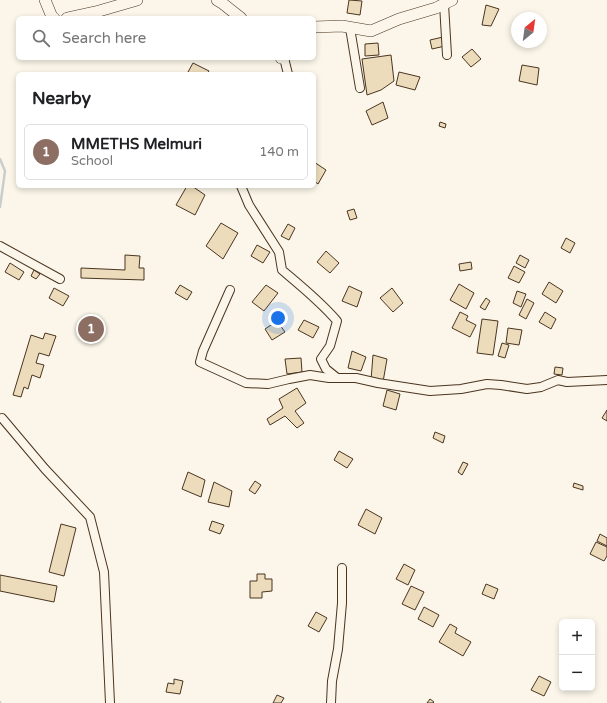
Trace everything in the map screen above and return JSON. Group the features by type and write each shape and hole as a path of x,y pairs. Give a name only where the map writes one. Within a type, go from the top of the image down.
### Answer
{"street":[{"path":"45,0 52,16"},
{"path":"76,16 137,0"},
{"path":"217,0 238,16"},
{"path":"316,27 342,26 372,31 399,20 436,8 448,2 447,55"},
{"path":"350,28 360,88"},
{"path":"284,60 288,72"},
{"path":"242,188 249,205 279,252 282,270 310,294 330,313 337,322 330,346 321,359 326,369 336,377"},
{"path":"0,247 60,279"},
{"path":"230,290 203,351 200,362 246,382 268,384 289,378 310,375 329,378 356,378 430,391 461,389 487,384 507,385 528,389 541,387 558,380 567,382 607,380"},
{"path":"2,418 45,469 90,517 104,572 110,703"},
{"path":"331,703 332,681 339,641 342,603 342,568"}],"building":[{"path":"349,0 362,1 360,15 347,13"},
{"path":"486,5 499,9 491,26 482,25"},
{"path":"443,37 445,46 432,49 430,40"},
{"path":"378,43 379,55 365,56 365,44"},
{"path":"472,49 481,59 471,67 462,57"},
{"path":"391,55 394,81 381,90 367,95 362,59"},
{"path":"193,63 209,71 208,72 188,72"},
{"path":"522,65 539,68 537,85 519,81"},
{"path":"399,72 420,77 415,90 396,85"},
{"path":"383,102 388,118 372,125 366,111"},
{"path":"440,122 446,124 445,128 439,126"},
{"path":"316,163 326,170 318,184 316,182"},
{"path":"186,188 195,188 205,195 195,215 176,205"},
{"path":"354,209 357,218 350,220 347,211"},
{"path":"221,223 238,233 223,259 206,246"},
{"path":"288,224 295,228 289,240 281,236"},
{"path":"566,238 575,243 570,253 561,248"},
{"path":"257,245 270,252 263,263 251,256"},
{"path":"326,251 339,263 330,273 317,262"},
{"path":"125,255 140,256 139,268 144,268 144,280 81,278 81,268 125,270"},
{"path":"520,255 529,260 525,268 516,263"},
{"path":"471,262 472,269 460,271 459,264"},
{"path":"10,263 24,272 19,280 5,272"},
{"path":"514,266 525,272 519,283 508,278"},
{"path":"34,270 40,274 36,279 31,276"},
{"path":"549,282 563,291 556,303 542,294"},
{"path":"459,284 474,293 466,309 450,300"},
{"path":"180,285 192,292 187,300 175,293"},
{"path":"266,285 278,293 264,311 252,302"},
{"path":"349,286 362,292 357,307 342,301"},
{"path":"54,288 69,296 63,306 49,298"},
{"path":"392,288 403,303 393,312 380,298"},
{"path":"517,291 526,294 521,307 513,303"},
{"path":"486,298 490,301 485,310 480,307"},
{"path":"527,299 534,303 526,319 519,315"},
{"path":"460,312 468,316 466,320 476,325 470,337 452,328"},
{"path":"545,312 556,319 551,329 539,322"},
{"path":"482,319 498,321 493,355 477,353"},
{"path":"304,320 319,327 313,338 298,330"},
{"path":"277,321 285,332 272,340 265,329"},
{"path":"508,328 522,330 519,345 506,343"},
{"path":"45,333 56,336 49,356 39,353 36,363 44,365 40,378 32,375 28,389 24,387 21,397 13,395 31,335 43,339"},
{"path":"502,343 509,345 505,358 498,356"},
{"path":"352,351 366,357 361,371 348,368"},
{"path":"373,355 387,359 383,382 371,380"},
{"path":"301,358 302,372 287,374 285,359"},
{"path":"555,367 563,368 562,375 554,374"},
{"path":"297,388 306,403 295,411 304,423 297,428 285,416 270,425 267,419 283,408 279,399"},
{"path":"387,390 400,394 396,410 383,406"},
{"path":"607,410 607,421 602,418"},
{"path":"435,432 445,436 443,443 433,438"},
{"path":"339,451 353,459 347,468 334,460"},
{"path":"463,462 468,464 462,475 458,472"},
{"path":"188,472 205,480 201,497 182,489"},
{"path":"255,481 261,485 255,494 249,490"},
{"path":"214,482 232,491 229,507 208,502"},
{"path":"574,483 583,486 583,490 573,487"},
{"path":"366,509 382,518 375,534 358,525"},
{"path":"212,521 224,525 220,534 209,530"},
{"path":"61,524 76,528 64,576 49,572"},
{"path":"600,534 607,538 607,546 597,541"},
{"path":"596,542 607,547 607,556 604,561 590,554"},
{"path":"404,564 415,570 408,585 396,579"},
{"path":"257,574 265,574 265,579 272,579 272,591 262,592 262,598 250,598 250,581 257,581"},
{"path":"0,575 57,586 54,602 0,591"},
{"path":"486,584 498,589 494,599 482,594"},
{"path":"411,586 424,592 415,610 402,604"},
{"path":"424,607 439,615 433,627 418,619"},
{"path":"316,612 327,618 319,632 308,626"},
{"path":"450,624 457,628 455,633 471,642 463,656 439,642"},
{"path":"539,676 551,682 544,696 531,690"},
{"path":"174,679 183,681 180,694 166,692 168,683 174,684"},
{"path":"277,695 284,698 281,703 273,703"},
{"path":"430,699 434,702 427,703"}],"waterway":[{"path":"0,159 5,171 0,207"}],"place":[{"name":"MMETHS Melmuri","path":"91,329"}]}
